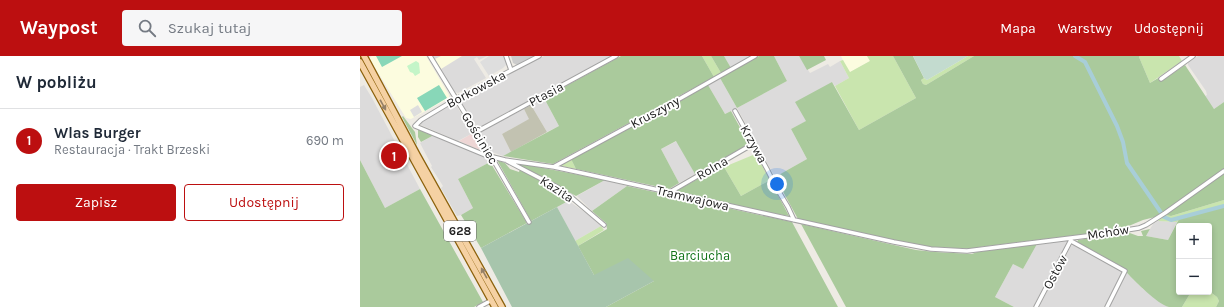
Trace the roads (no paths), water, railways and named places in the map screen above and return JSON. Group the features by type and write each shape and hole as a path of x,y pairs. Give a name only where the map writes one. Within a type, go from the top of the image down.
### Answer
{"main road":[{"name":"628","path":"364,56 420,161 502,307"},
{"name":"628","path":"360,62 496,307"}],"street":[{"name":"Gościniec","path":"430,56 529,222"},
{"path":"506,56 511,70"},
{"name":"Borkowska","path":"415,126 420,120 456,99 539,56"},
{"name":"Ptasia","path":"476,132 616,56"},
{"name":"Kruszyny","path":"554,167 755,56"},
{"path":"1161,79 1193,56"},
{"name":"Krzywa","path":"735,111 794,220"},
{"name":"Tramwajowa","path":"415,126 485,155 504,160 554,167 894,242 931,249 955,251 976,250"},
{"name":"Rolna","path":"670,192 753,144"},
{"name":"Kazita","path":"504,160 557,187 572,197 604,225"},
{"name":"Mchów","path":"976,250 1072,239 1139,228 1165,213 1224,171"},
{"path":"1072,239 1125,271 1107,307"},
{"name":"Ostów","path":"1036,307 1072,239"},
{"path":"479,307 492,300"}],"waterway":[{"path":"1075,56 1085,62 1117,126 1123,142 1127,163 1164,217 1171,220 1224,206"}],"place":[{"name":"Wlas Burger","path":"394,156"}],"park label":[{"name":"Barciucha","path":"700,255"}]}
